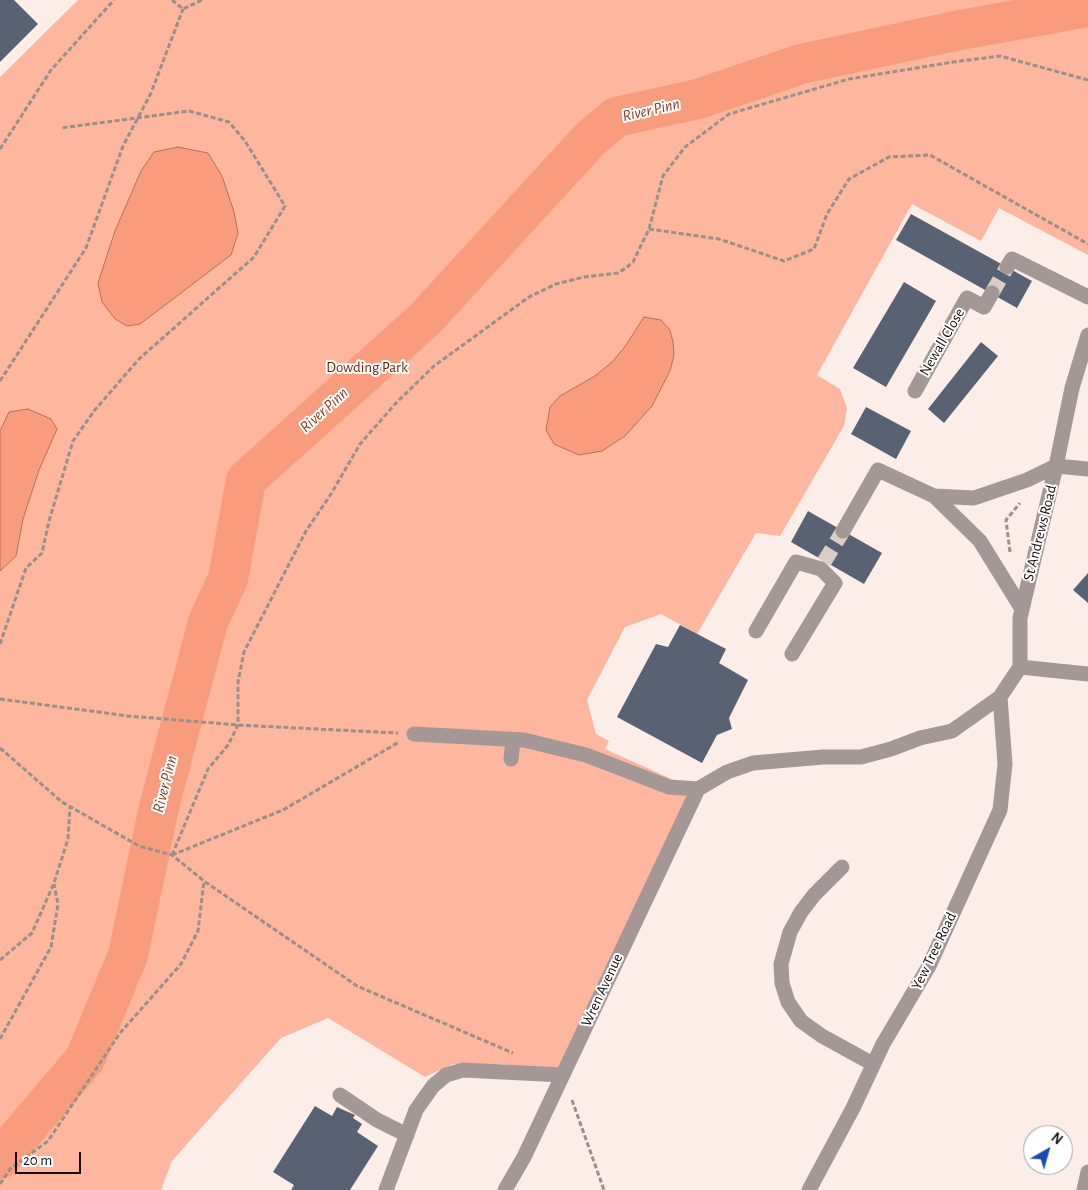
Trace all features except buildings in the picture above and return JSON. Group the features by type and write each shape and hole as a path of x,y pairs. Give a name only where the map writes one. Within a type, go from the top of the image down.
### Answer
{"street":[{"path":"1008,267 1012,260 1088,297"},
{"name":"Newall Close","path":"914,391 967,298 984,307 992,293"},
{"name":"St Andrews Road","path":"1020,666 1022,609 1056,466 1072,388 1088,335"},
{"path":"934,496 974,498 1027,480 1056,466 1088,469"},
{"path":"843,531 878,470 934,496 980,541 1022,609"},
{"path":"756,631 796,562 823,565 835,583 792,654"},
{"path":"414,734 513,740 554,746 586,755 669,787 698,789 727,772 753,763 823,757 861,757 891,750 920,738 952,730 1000,697 1020,666 1088,674"},
{"name":"Yew Tree Road","path":"809,1190 853,1108 873,1064 929,966 1000,810 1006,764 1000,697"},
{"path":"511,759 513,740"},
{"name":"Wren Avenue","path":"505,1190 524,1157 698,789"},
{"path":"842,867 810,901 790,932 781,964 782,983 788,1002 801,1021 822,1036 873,1064"},
{"path":"386,1190 416,1110 433,1086 446,1075 463,1070 563,1075"},
{"path":"340,1096 377,1120 407,1135"},
{"path":"1084,1190 1088,1172"}],"path":[{"path":"0,149 51,70 114,0"},
{"path":"172,0 183,9"},
{"path":"0,381 86,248 122,146 151,93 183,9 202,0"},
{"path":"172,855 208,769 228,744 238,725 238,682 244,652 306,531 331,494 360,444 397,402 434,366 529,297 556,284 584,277 618,273 626,268 632,262 649,229 663,176 685,148 729,114 849,79 1000,56 1088,80"},
{"path":"0,644 26,568 42,552 49,521 74,441 94,411 139,359 254,257 285,206 245,141 229,122 189,111 61,128"},
{"path":"649,229 719,239 784,261 814,249 827,214 849,179 889,157 930,155 1088,244"},
{"path":"0,699 128,716 220,722 238,725 414,734"},
{"path":"172,855 283,810 414,734"},
{"path":"0,748 62,802 139,846 172,855 204,881 357,986 518,1055"},
{"path":"0,960 32,933 54,883 68,839 70,806"},
{"path":"0,1184 10,1169 48,1141 120,1033 181,964 198,931 204,881"},
{"path":"0,1039 51,948 58,904 54,883"},
{"path":"563,1075 604,1190"}],"green space":[{"name":"Dowding Park","path":"78,0 1088,0 1088,255 999,208 981,241 912,204 817,375 840,389 847,408 844,426 780,536 756,533 697,634 661,614 625,627 587,700 596,734 609,741 605,749 676,781 686,782 686,799 560,1072 501,1064 453,1064 425,1077 328,1018 281,1038 172,1161 161,1190 0,1190 0,77"}],"shaded area":[{"path":"178,147 208,153 222,176 234,212 238,233 231,255 140,324 127,326 115,319 102,302 98,283 115,231 141,171 154,152"},
{"path":"644,317 661,320 670,330 673,342 674,355 670,371 652,406 625,436 602,451 579,455 554,444 546,430 550,407 560,396 595,376 612,362 624,348"},
{"path":"28,409 51,419 57,429 39,470 23,519 16,556 0,571 0,431 9,412"}],"waterway":[{"name":"River Pinn","path":"0,1159 85,1059 128,955 159,807 208,622 228,579 246,480 425,319 590,139 616,117 698,99 801,64 955,31 1088,7"}],"tunnel":[{"path":"992,293 1007,267"},
{"path":"824,562 843,531"}]}
